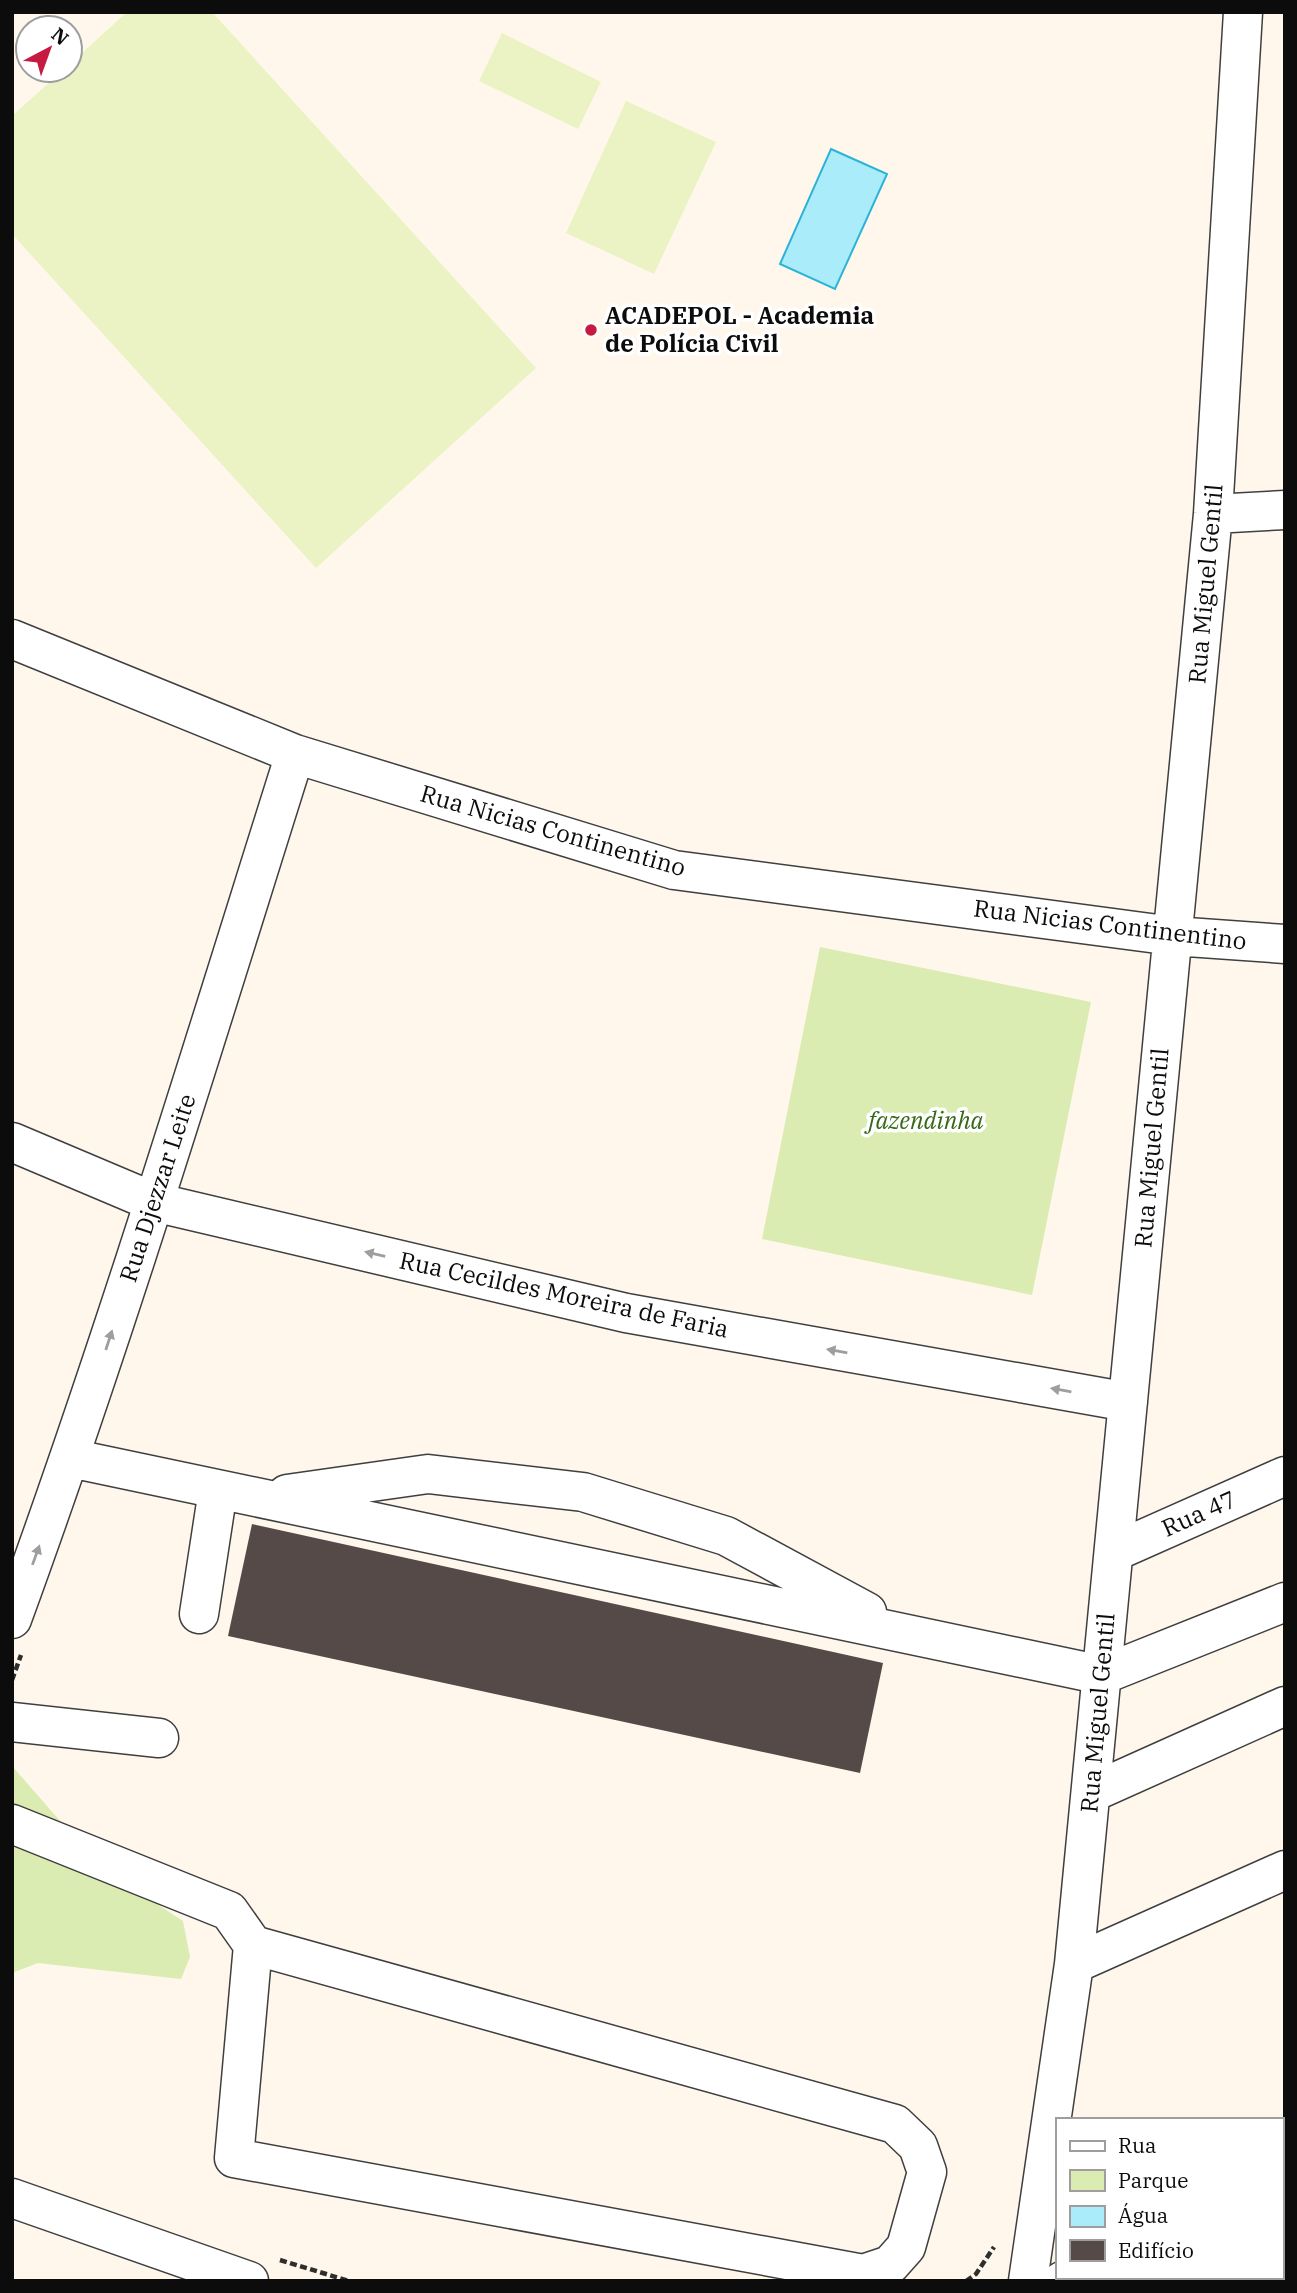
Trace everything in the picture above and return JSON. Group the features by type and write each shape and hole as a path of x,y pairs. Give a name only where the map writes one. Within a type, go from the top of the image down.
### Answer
{"street":[{"name":"Rua Miguel Gentil","path":"1028,2281 1074,1964 1213,514 1243,12"},
{"path":"1213,514 1285,510"},
{"name":"Rua Nicias Continentino","path":"12,639 295,754 674,870 1172,936 1285,944"},
{"name":"Rua Djezzar Leite","path":"12,1619 71,1458 295,754"},
{"name":"Rua Cecildes Moreira de Faria","path":"12,1142 154,1202 626,1313 1128,1402"},
{"path":"71,1458 1102,1675 1285,1601"},
{"path":"260,1498 428,1474 583,1492 726,1536 905,1633"},
{"name":"Rua 47","path":"1114,1552 1285,1476"},
{"path":"199,1614 218,1490"},
{"path":"1091,1793 1285,1706"},
{"path":"12,1722 159,1738"},
{"path":"12,1824 229,1910 253,1945 234,2158 863,2274 890,2265 906,2247 927,2172 918,2146 895,2124 253,1945"},
{"path":"1074,1964 1285,1870"},
{"path":"12,2198 249,2281"}],"green space":[{"path":"127,12 212,12 536,368 316,568 12,234 12,116 47,84 84,84 84,51"},
{"path":"502,33 601,82 578,129 479,81"},
{"path":"626,101 716,142 654,274 566,233"},
{"name":"fazendinha","path":"820,947 1091,1002 1032,1295 762,1239"},
{"path":"12,1766 68,1830 128,1885 183,1921 190,1957 181,1979 38,1963 12,1973"}],"water":[{"path":"831,149 887,174 835,289 780,264"}],"building":[{"path":"252,1524 883,1663 860,1773 228,1636"}],"place":[{"name":"ACADEPOL - Academia de Polícia Civil","path":"591,330"}]}
